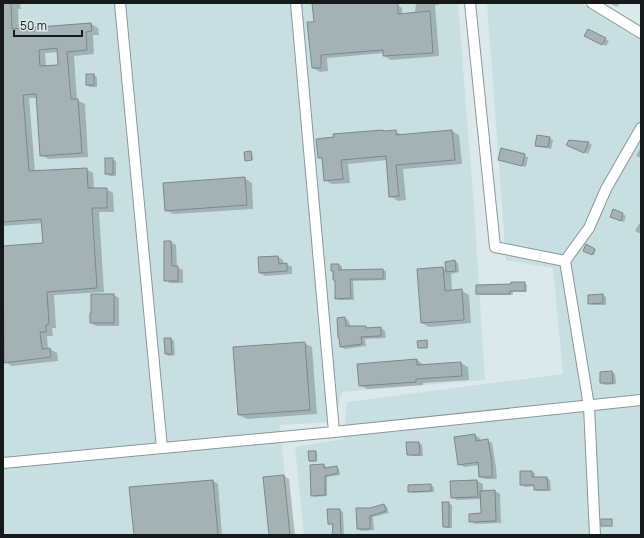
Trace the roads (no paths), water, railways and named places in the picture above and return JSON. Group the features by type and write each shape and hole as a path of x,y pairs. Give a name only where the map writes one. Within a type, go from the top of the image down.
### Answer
{"street":[{"path":"120,3 162,448"},
{"path":"296,3 334,432"},
{"path":"470,3 495,247 565,261"},
{"path":"592,3 641,33"},
{"path":"596,535 588,406 565,261 588,228 606,189 641,128"},
{"path":"3,463 334,432 641,400"}]}
